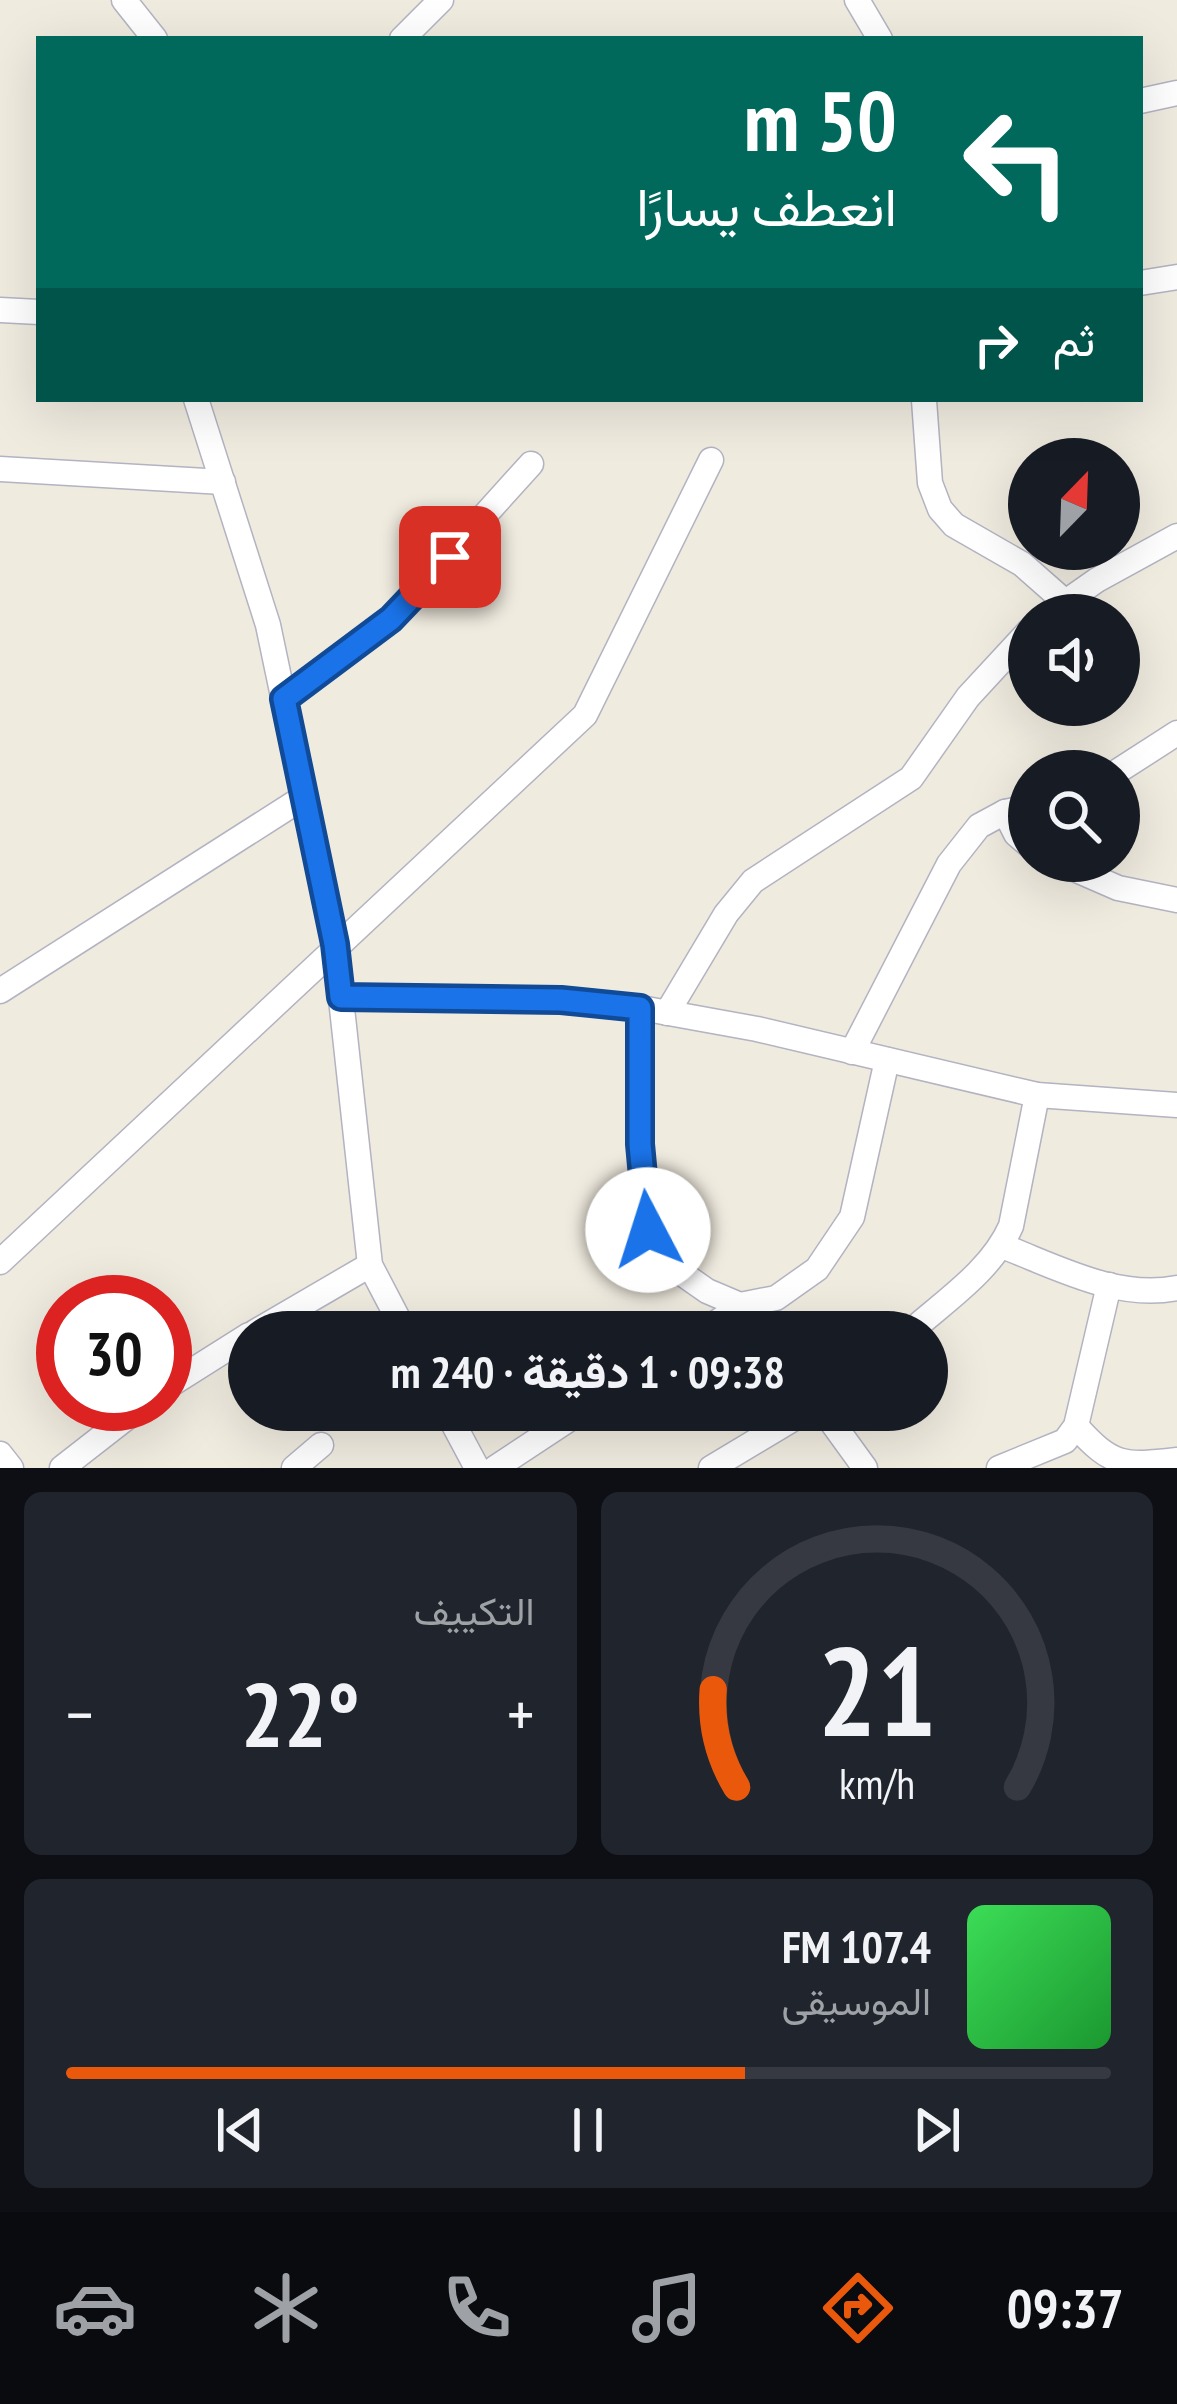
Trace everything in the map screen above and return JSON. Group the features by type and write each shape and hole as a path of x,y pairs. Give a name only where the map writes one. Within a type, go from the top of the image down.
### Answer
{"street":[{"path":"124,0 153,36"},
{"path":"405,36 441,0"},
{"path":"857,0 878,36"},
{"path":"1143,100 1177,93"},
{"path":"1143,283 1177,277"},
{"path":"0,310 36,312"},
{"path":"197,402 268,625 335,944 370,1265 394,1311"},
{"path":"925,402 930,484 940,509 954,525 1022,564 1045,594"},
{"path":"0,1262 585,715 712,460"},
{"path":"284,699 391,619 531,464"},
{"path":"0,469 223,482"},
{"path":"1080,594 1177,536"},
{"path":"667,1013 726,914 753,881 911,778 968,698 1008,654"},
{"path":"1140,757 1177,733"},
{"path":"0,991 304,797"},
{"path":"852,1052 950,864 979,826 1008,814"},
{"path":"1104,882 1177,900"},
{"path":"341,997 561,1000 640,1008 1037,1095 1177,1105"},
{"path":"640,1008 640,1144 648,1230 660,1258 707,1291 743,1305"},
{"path":"734,1311 776,1298 817,1269 852,1216 887,1060"},
{"path":"934,1311 1002,1246 1011,1226 1037,1095"},
{"path":"1002,1246 1109,1285 1161,1291 1177,1288"},
{"path":"291,1311 370,1265"},
{"path":"999,1468 1065,1441 1076,1426 1109,1285"},
{"path":"192,1371 228,1349"},
{"path":"1076,1426 1098,1452 1112,1460 1133,1466 1177,1460"},
{"path":"62,1468 110,1431"},
{"path":"457,1431 477,1468"},
{"path":"494,1468 551,1431"},
{"path":"711,1468 773,1431"},
{"path":"838,1431 865,1468"},
{"path":"294,1468 322,1445"},
{"path":"0,1454 11,1468"}],"route":[{"path":"450,557 391,619 284,699 335,944 341,997 561,1000 640,1008 640,1144 648,1230"}]}
